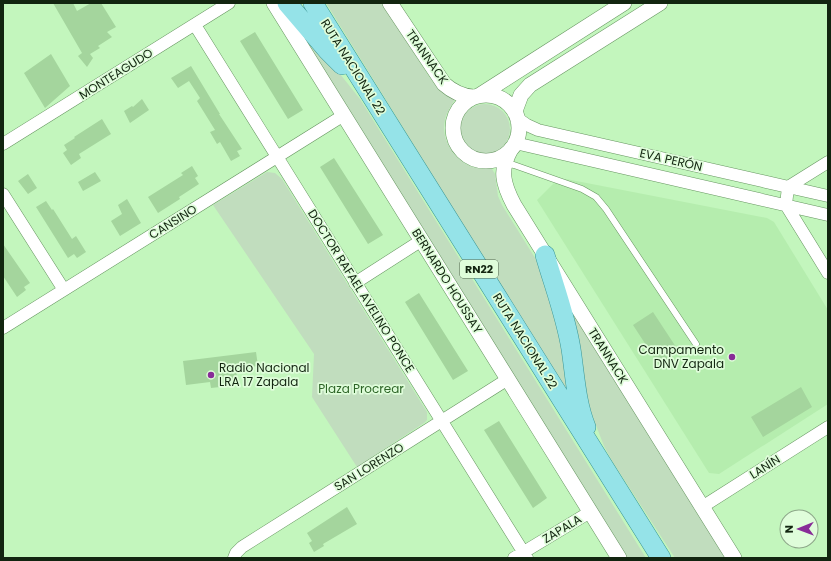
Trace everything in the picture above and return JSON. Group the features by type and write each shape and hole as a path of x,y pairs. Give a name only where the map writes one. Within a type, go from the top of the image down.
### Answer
{"main road":[{"path":"288,3 334,58 362,81"},
{"name":"RUTA NACIONAL 22","path":"313,3 661,558"},
{"path":"545,255 567,329 581,411 597,456"}],"street":[{"name":"MONTEAGUDO","path":"3,144 229,3"},
{"name":"BERNARDO HOUSSAY","path":"274,3 619,558"},
{"name":"TRANNACK","path":"390,3 444,84 461,95 477,96 488,94 496,96 504,100 516,114 519,131 504,163 504,179 509,196 734,558"},
{"path":"513,146 498,158 489,161 471,157 463,152 457,144 453,126 454,117 459,108 465,101 477,96 624,3"},
{"path":"516,114 520,95 530,85 660,3"},
{"name":"DOCTOR RAFAEL AVELINO PONCE","path":"195,25 441,421 521,556"},
{"name":"EVA PERÓN","path":"516,114 527,125 538,130 828,196"},
{"name":"CANSINO","path":"3,328 344,115"},
{"name":"EVA PERÓN","path":"513,146 828,215"},
{"path":"828,162 788,187 786,205 828,273"},
{"path":"3,194 64,290"},
{"path":"355,283 422,240"},
{"name":"SAN LORENZO","path":"234,558 236,553 242,547 508,379"},
{"name":"LANÍN","path":"702,507 828,427"},
{"name":"ZAPALA","path":"521,556 590,512"}],"lane":[{"path":"489,161 514,165 574,186 596,197 606,209 696,344"}],"shaded area":[{"name":"Campamento DNV Zapala","path":"566,179 767,218 774,222 828,310 828,404 719,474 709,473 537,200 553,184"}],"green space":[{"path":"326,3 382,3 436,86 454,99 447,112 445,120 444,127 447,142 455,155 466,164 475,168 492,169 495,174 498,196 502,205 537,261 553,295 575,406"},
{"path":"301,33 336,69 360,99 646,558 624,558"},
{"path":"490,104 495,105 503,111 509,119 509,139 503,147 495,153 480,154 475,153 467,147 461,139 460,124 461,119 467,111 475,105"},
{"name":"Plaza Procrear","path":"267,172 275,173 282,179 427,412 427,420 424,423 357,467 312,397 314,354 213,205"},
{"path":"564,297 725,558 675,558 612,461 604,446 590,410"}],"building":[{"path":"53,3 73,3 77,11 91,3 101,3 116,27 107,32 112,37 98,46 100,48 90,54 93,58 87,67 78,56 82,53"},
{"path":"255,32 303,110 288,119 240,41"},
{"path":"51,54 70,86 45,108 24,73"},
{"path":"191,66 219,114 242,149 237,151 240,156 231,161 220,142 217,144 210,132 215,130 197,101 200,98 189,81 178,88 171,78"},
{"path":"142,99 149,110 130,123 124,111 132,106 133,107"},
{"path":"102,119 111,134 79,154 81,158 71,165 63,153 67,150 64,145"},
{"path":"334,158 383,235 368,244 320,167"},
{"path":"192,166 198,176 195,178 199,184 179,197 180,199 158,213 148,197 183,175 181,173"},
{"path":"95,172 101,181 83,191 78,182"},
{"path":"28,174 37,188 28,194 18,181"},
{"path":"127,199 141,223 120,236 111,221 122,214 118,205"},
{"path":"46,201 52,210 53,209 72,239 76,236 86,252 77,258 74,254 68,258 36,207"},
{"path":"3,244 30,283 24,287 26,290 17,297 3,276"},
{"path":"419,293 468,371 453,380 405,302"},
{"path":"653,312 676,347 665,354 670,362 661,368 633,325"},
{"name":"Radio Nacional LRA 17 Zapala","path":"256,352 258,366 236,369 238,385 211,388 210,382 186,385 183,361"},
{"path":"801,387 812,407 763,437 751,417"},
{"path":"499,421 547,498 533,508 484,430"},
{"path":"347,507 357,524 323,544 324,546 314,552 309,543 312,541 307,533"}],"place":[{"name":"Campamento DNV Zapala","path":"732,357"},
{"name":"Radio Nacional LRA 17 Zapala","path":"211,375"}]}
